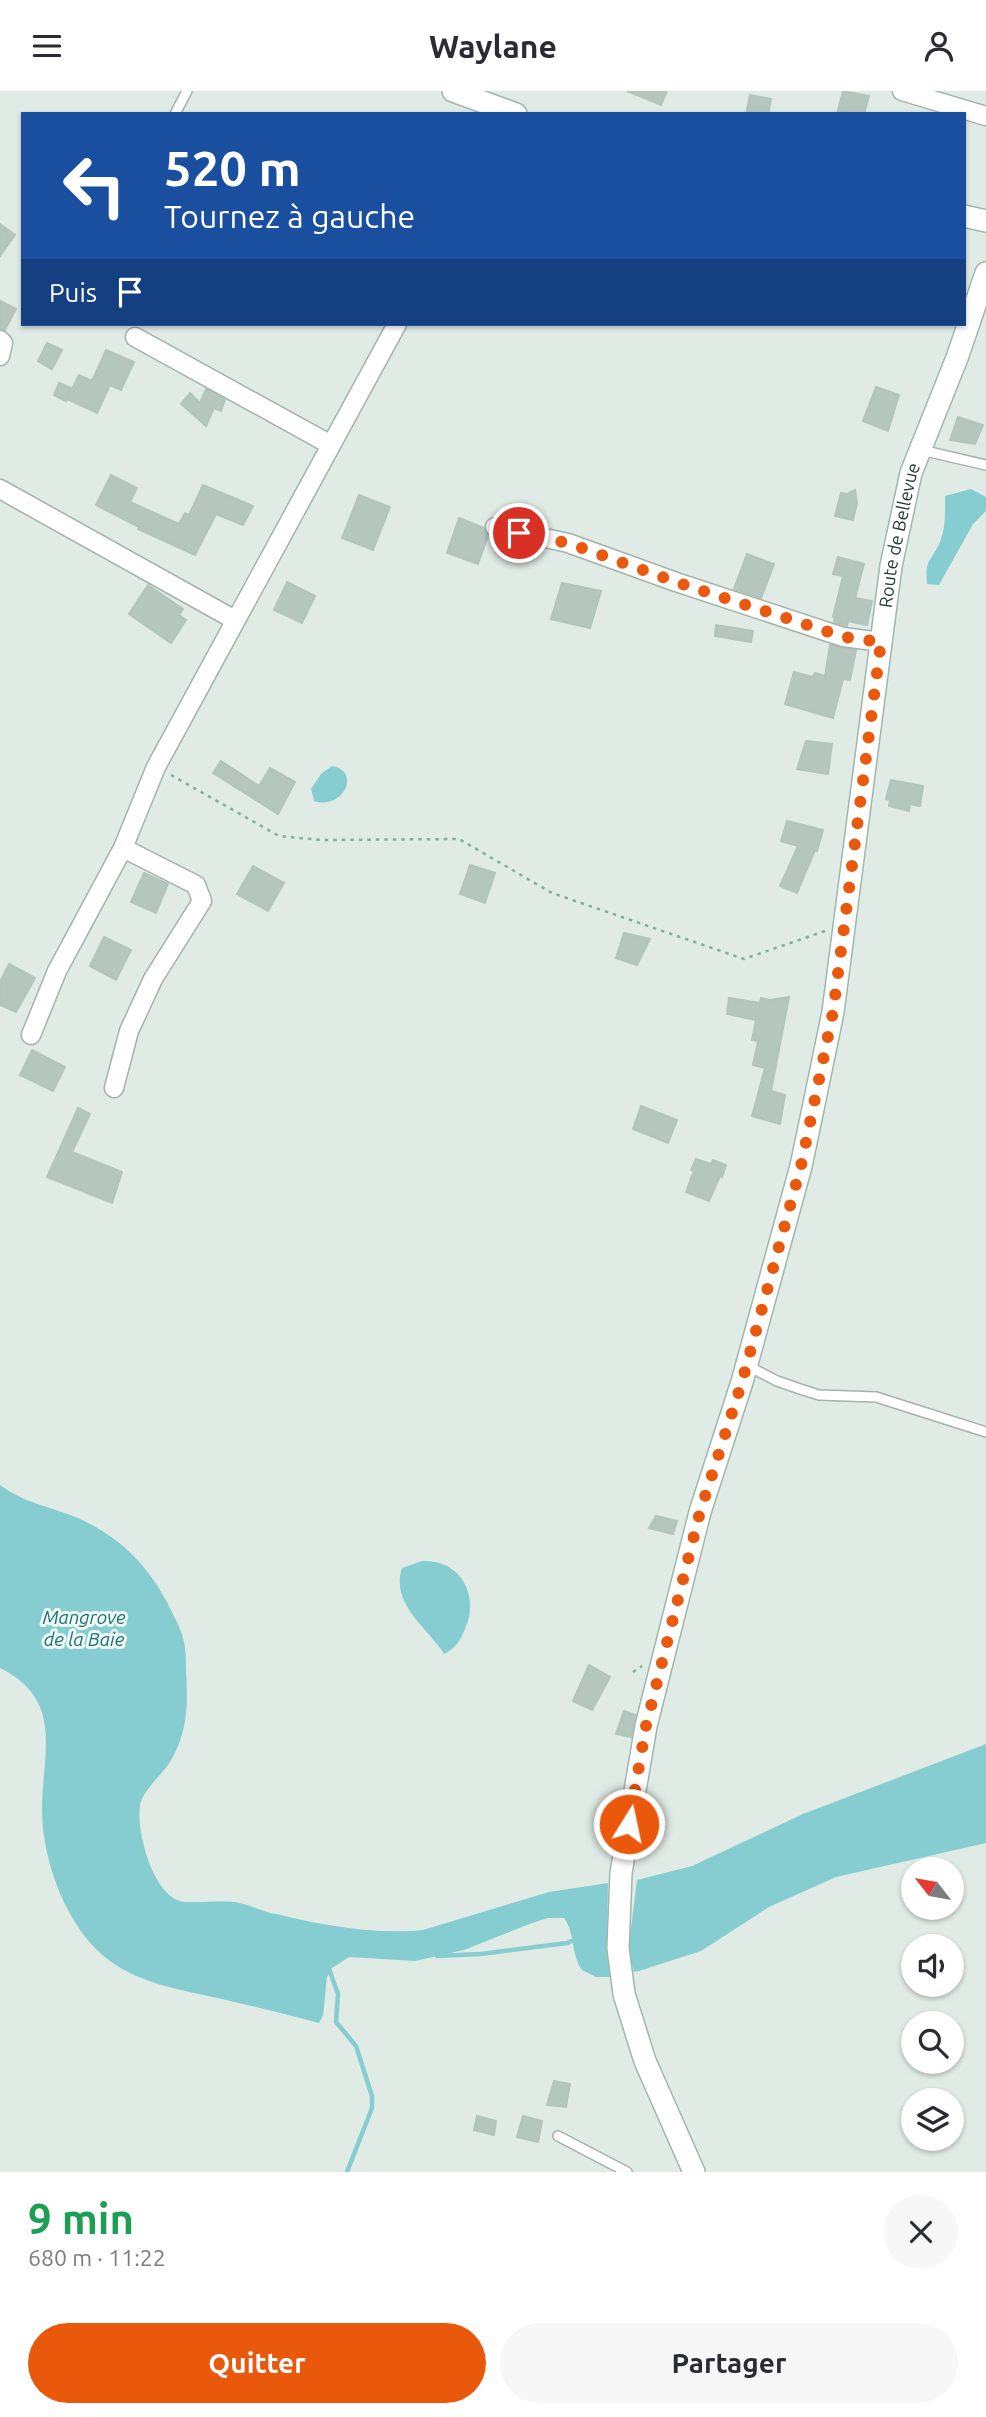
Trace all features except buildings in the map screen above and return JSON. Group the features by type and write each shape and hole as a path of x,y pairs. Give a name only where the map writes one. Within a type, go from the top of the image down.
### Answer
{"main road":[{"path":"453,91 511,112"},
{"path":"966,216 986,221"},
{"name":"Route de Bellevue","path":"694,2172 645,2061 624,1994 618,1948 621,1873 646,1726 700,1512 747,1365 801,1166 833,1012 891,566 911,473 957,358 986,273"}],"street":[{"path":"902,91 986,116"},
{"path":"31,1035 57,971 122,848 156,767 396,326"},
{"path":"135,337 331,445"},
{"path":"0,340 3,343 0,356"},
{"path":"0,489 235,620"},
{"path":"495,527 568,543 844,637 881,642"},
{"path":"114,1088 129,1031 153,979 202,901 196,885 122,848"}],"lane":[{"path":"177,112 187,91"},
{"path":"920,449 986,465"},
{"path":"747,1365 777,1381 819,1395 876,1398 986,1432"},
{"path":"558,2136 627,2172"}],"path":[{"path":"156,767 279,836 322,840 459,839 552,893 744,959 845,925"}],"water":[{"path":"971,489 986,497 986,511 973,524 939,585 927,584 929,561 943,531 945,496"},
{"path":"332,766 341,769 346,775 345,789 333,800 324,803 314,801 311,789 321,774"},
{"name":"Mangrove de la Baie","path":"0,1485 26,1500 88,1523 116,1541 150,1575 180,1629 186,1658 187,1706 184,1729 170,1762 142,1799 139,1816 143,1844 153,1872 168,1894 182,1901 233,1902 330,1925 405,1931 423,1930 549,1892 608,1883 607,1942 629,1944 637,1880 692,1866 803,1814 986,1744 986,1843 924,1857 901,1857 901,1862 836,1877 769,1907 701,1951 639,1971 634,1972 629,1954 608,1951 611,1977 596,1977 582,1970 564,1918 548,1918 464,1950 415,1961 349,1957 332,1968 327,1977 323,2016 319,2023 151,1982 123,1969 95,1948 81,1931 60,1893 47,1851 42,1810 46,1749 42,1712 34,1696 20,1681 0,1668"},
{"path":"422,1561 447,1566 457,1573 468,1592 469,1617 465,1629 457,1644 444,1654 412,1615 401,1593 402,1568"}],"waterway":[{"path":"437,1956 481,1954 574,1940"},
{"path":"329,1969 338,1994 336,2022 356,2046 372,2096 372,2108 347,2172"}],"route":[{"path":"519,533 568,543 844,637 881,642 833,1012 801,1166 742,1382 700,1512 646,1726 629,1824"}]}
